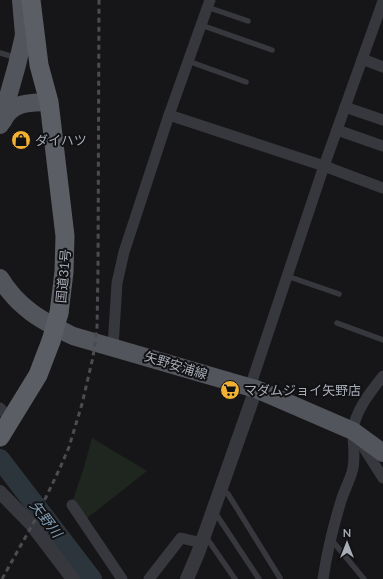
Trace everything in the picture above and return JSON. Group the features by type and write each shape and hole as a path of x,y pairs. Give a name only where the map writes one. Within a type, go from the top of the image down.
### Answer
{"highway":[{"name":"国道31号","path":"4,423 38,375 51,341 59,313 64,272 65,236 49,102 39,65 31,0"},
{"name":"国道31号","path":"40,0 50,65 49,102"}],"main road":[{"path":"0,126 19,59 24,35 21,0"},
{"path":"0,126 6,114 15,106 49,102"},
{"name":"矢野安浦線","path":"0,278 7,290 24,307 46,323 73,336 253,388 353,431 383,452"}],"street":[{"path":"187,579 221,490 287,276 324,166 383,1"},
{"path":"113,347 116,283 122,258 169,115 209,3"},
{"path":"362,59 383,67"},
{"path":"345,107 383,120"},
{"path":"169,115 324,166 383,188"},
{"path":"337,130 383,146"},
{"path":"324,579 330,538 341,500 352,471 355,452 353,431 363,402 383,376"},
{"path":"353,431 383,478"},
{"path":"0,492 32,525 73,579"},
{"path":"72,505 122,579"},
{"path":"149,579 181,538 203,539"}],"lane":[{"path":"209,3 248,21"},
{"path":"201,25 272,50"},
{"path":"0,52 19,59"},
{"path":"188,61 246,82"},
{"path":"287,276 339,294"},
{"path":"337,323 383,340"},
{"path":"221,490 228,494 280,578"},
{"path":"213,510 259,579"},
{"path":"330,538 364,579"},
{"path":"203,539 235,579"}],"shaded area":[{"path":"92,438 147,471 86,519 73,500"}],"waterway":[{"name":"矢野川","path":"0,459 92,579"}],"railway":[{"path":"2,579 35,520 69,447 82,404 93,357 97,329 99,0"}],"place":[{"name":"ダイハツ","path":"21,140"},
{"name":"マダムジョイ矢野店","path":"230,390"}]}
